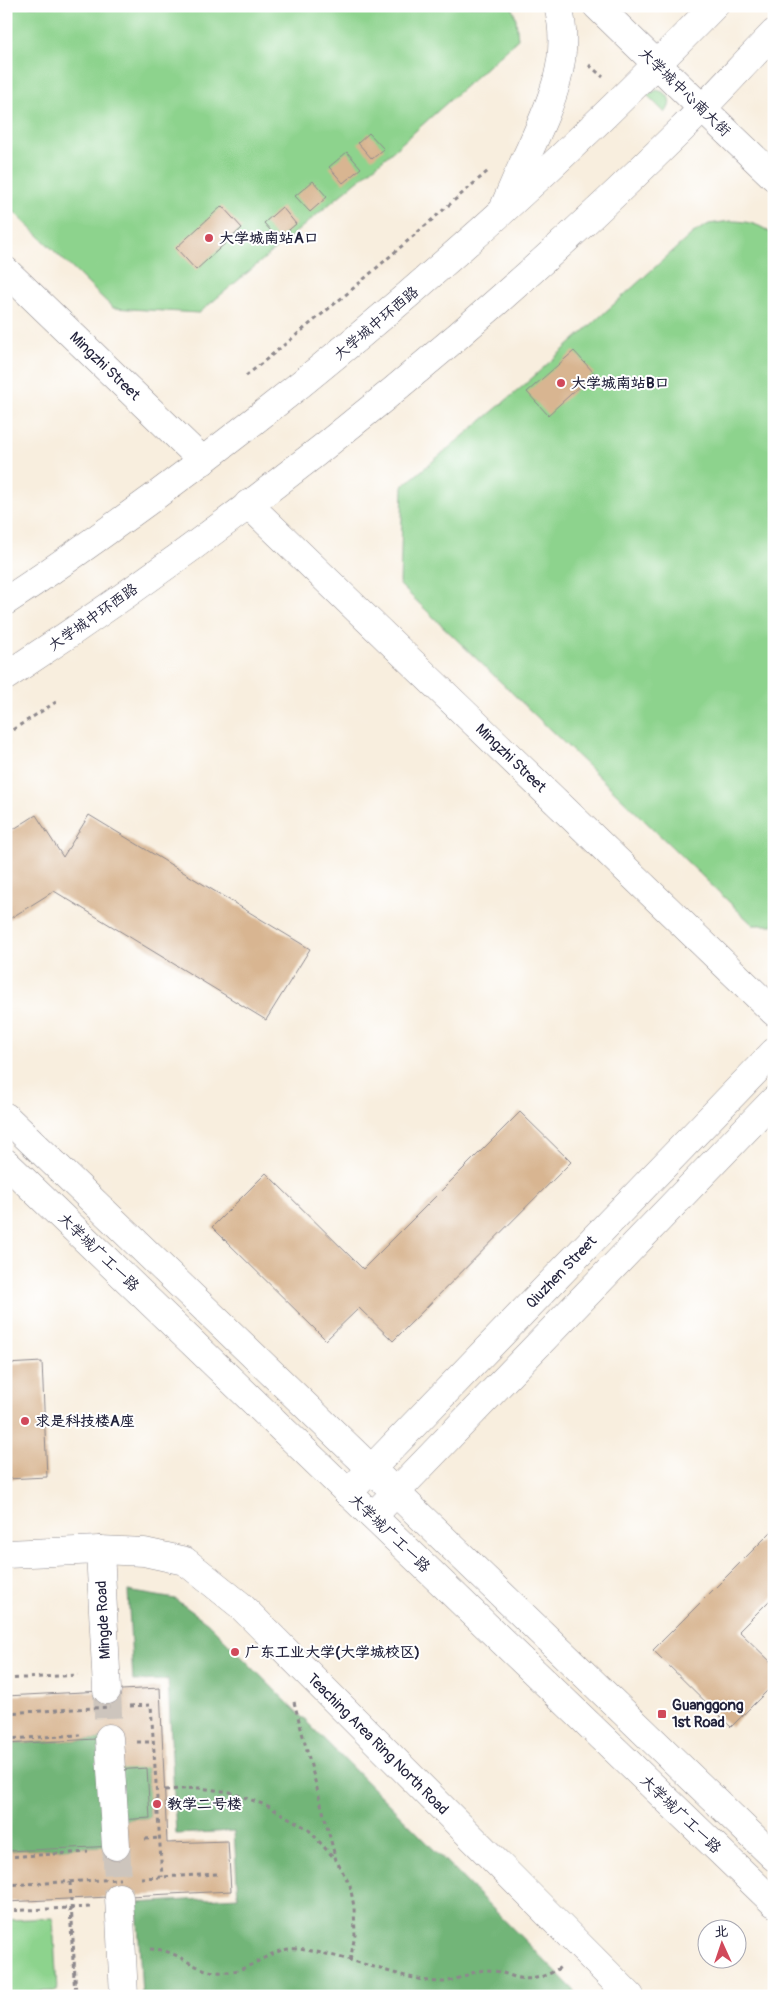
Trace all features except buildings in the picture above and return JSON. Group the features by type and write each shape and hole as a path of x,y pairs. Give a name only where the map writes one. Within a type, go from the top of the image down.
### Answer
{"main road":[{"path":"500,215 546,114 559,77 563,54 563,33 558,6"},
{"name":"大学城中心南大街","path":"597,6 774,177"},
{"name":"大学城中环西路","path":"6,602 203,461 383,318 500,215 605,117 714,6"},
{"name":"大学城中环西路","path":"6,676 82,626 248,504 361,416 492,305 610,198 702,108 774,33"},
{"name":"Mingzhi Street","path":"6,271 203,461"},
{"name":"Mingzhi Street","path":"248,504 774,1012"},
{"name":"Qiuzhen Street","path":"348,1493 774,1052"},
{"path":"373,1516 774,1100"},
{"path":"6,1117 774,1857"},
{"name":"大学城广工一路","path":"6,1163 774,1903"},
{"name":"Teaching Area Ring North Road","path":"6,1554 100,1550 144,1552 186,1561 240,1605 630,1996"},
{"name":"Mingde Road","path":"100,1550 108,1690"},
{"path":"99,1736 106,1849"},
{"path":"124,1996 122,1949 125,1888"}],"path":[{"path":"246,376 348,292 493,166"},
{"path":"6,734 56,702"},
{"path":"6,1679 108,1690"},
{"path":"6,1713 108,1690"},
{"path":"293,1697 336,1860"},
{"path":"151,1705 162,1877"},
{"path":"6,1739 99,1736"},
{"path":"165,1790 199,1788 230,1792 268,1806 308,1829 336,1860 350,1885 354,1906 355,1935 350,1961"},
{"path":"6,1857 106,1849"},
{"path":"6,1911 70,1908 162,1877 218,1874"},
{"path":"6,1885 70,1882 125,1888"},
{"path":"70,1882 76,1996"},
{"path":"70,1908 76,1996"},
{"path":"122,1949 163,1951 177,1954 195,1966 216,1972 238,1971 255,1964 275,1952 296,1949 350,1961 419,1980 443,1982 485,1970 502,1972 528,1979 547,1977 564,1964"}],"green space":[{"path":"6,6 512,6 516,19 518,39 392,152 199,313 113,308 6,204"},
{"path":"657,90 665,93 669,98 670,102 665,113 647,95"},
{"path":"731,221 754,224 774,236 774,925 753,925 400,585 403,486 522,387 693,233 709,224"},
{"path":"128,1591 175,1599 208,1623 580,1996 142,1996 137,1903 238,1897 234,1831 176,1834 168,1680 133,1681"},
{"path":"113,1738 147,1768 150,1818 120,1820 116,1846 6,1851 6,1744"},
{"path":"53,1918 57,1991 6,1993 6,1920"}],"tunnel":[{"path":"107,1690 109,1738"},
{"path":"116,1846 119,1897"}],"place":[{"name":"大学城南站A口","path":"209,238"},
{"name":"大学城南站B口","path":"561,383"},
{"name":"求是科技楼A座","path":"25,1421"},
{"name":"广东工业大学(大学城校区)","path":"235,1652"},
{"name":"Guanggong 1st Road","path":"662,1714"},
{"name":"教学二号楼","path":"157,1804"}]}
